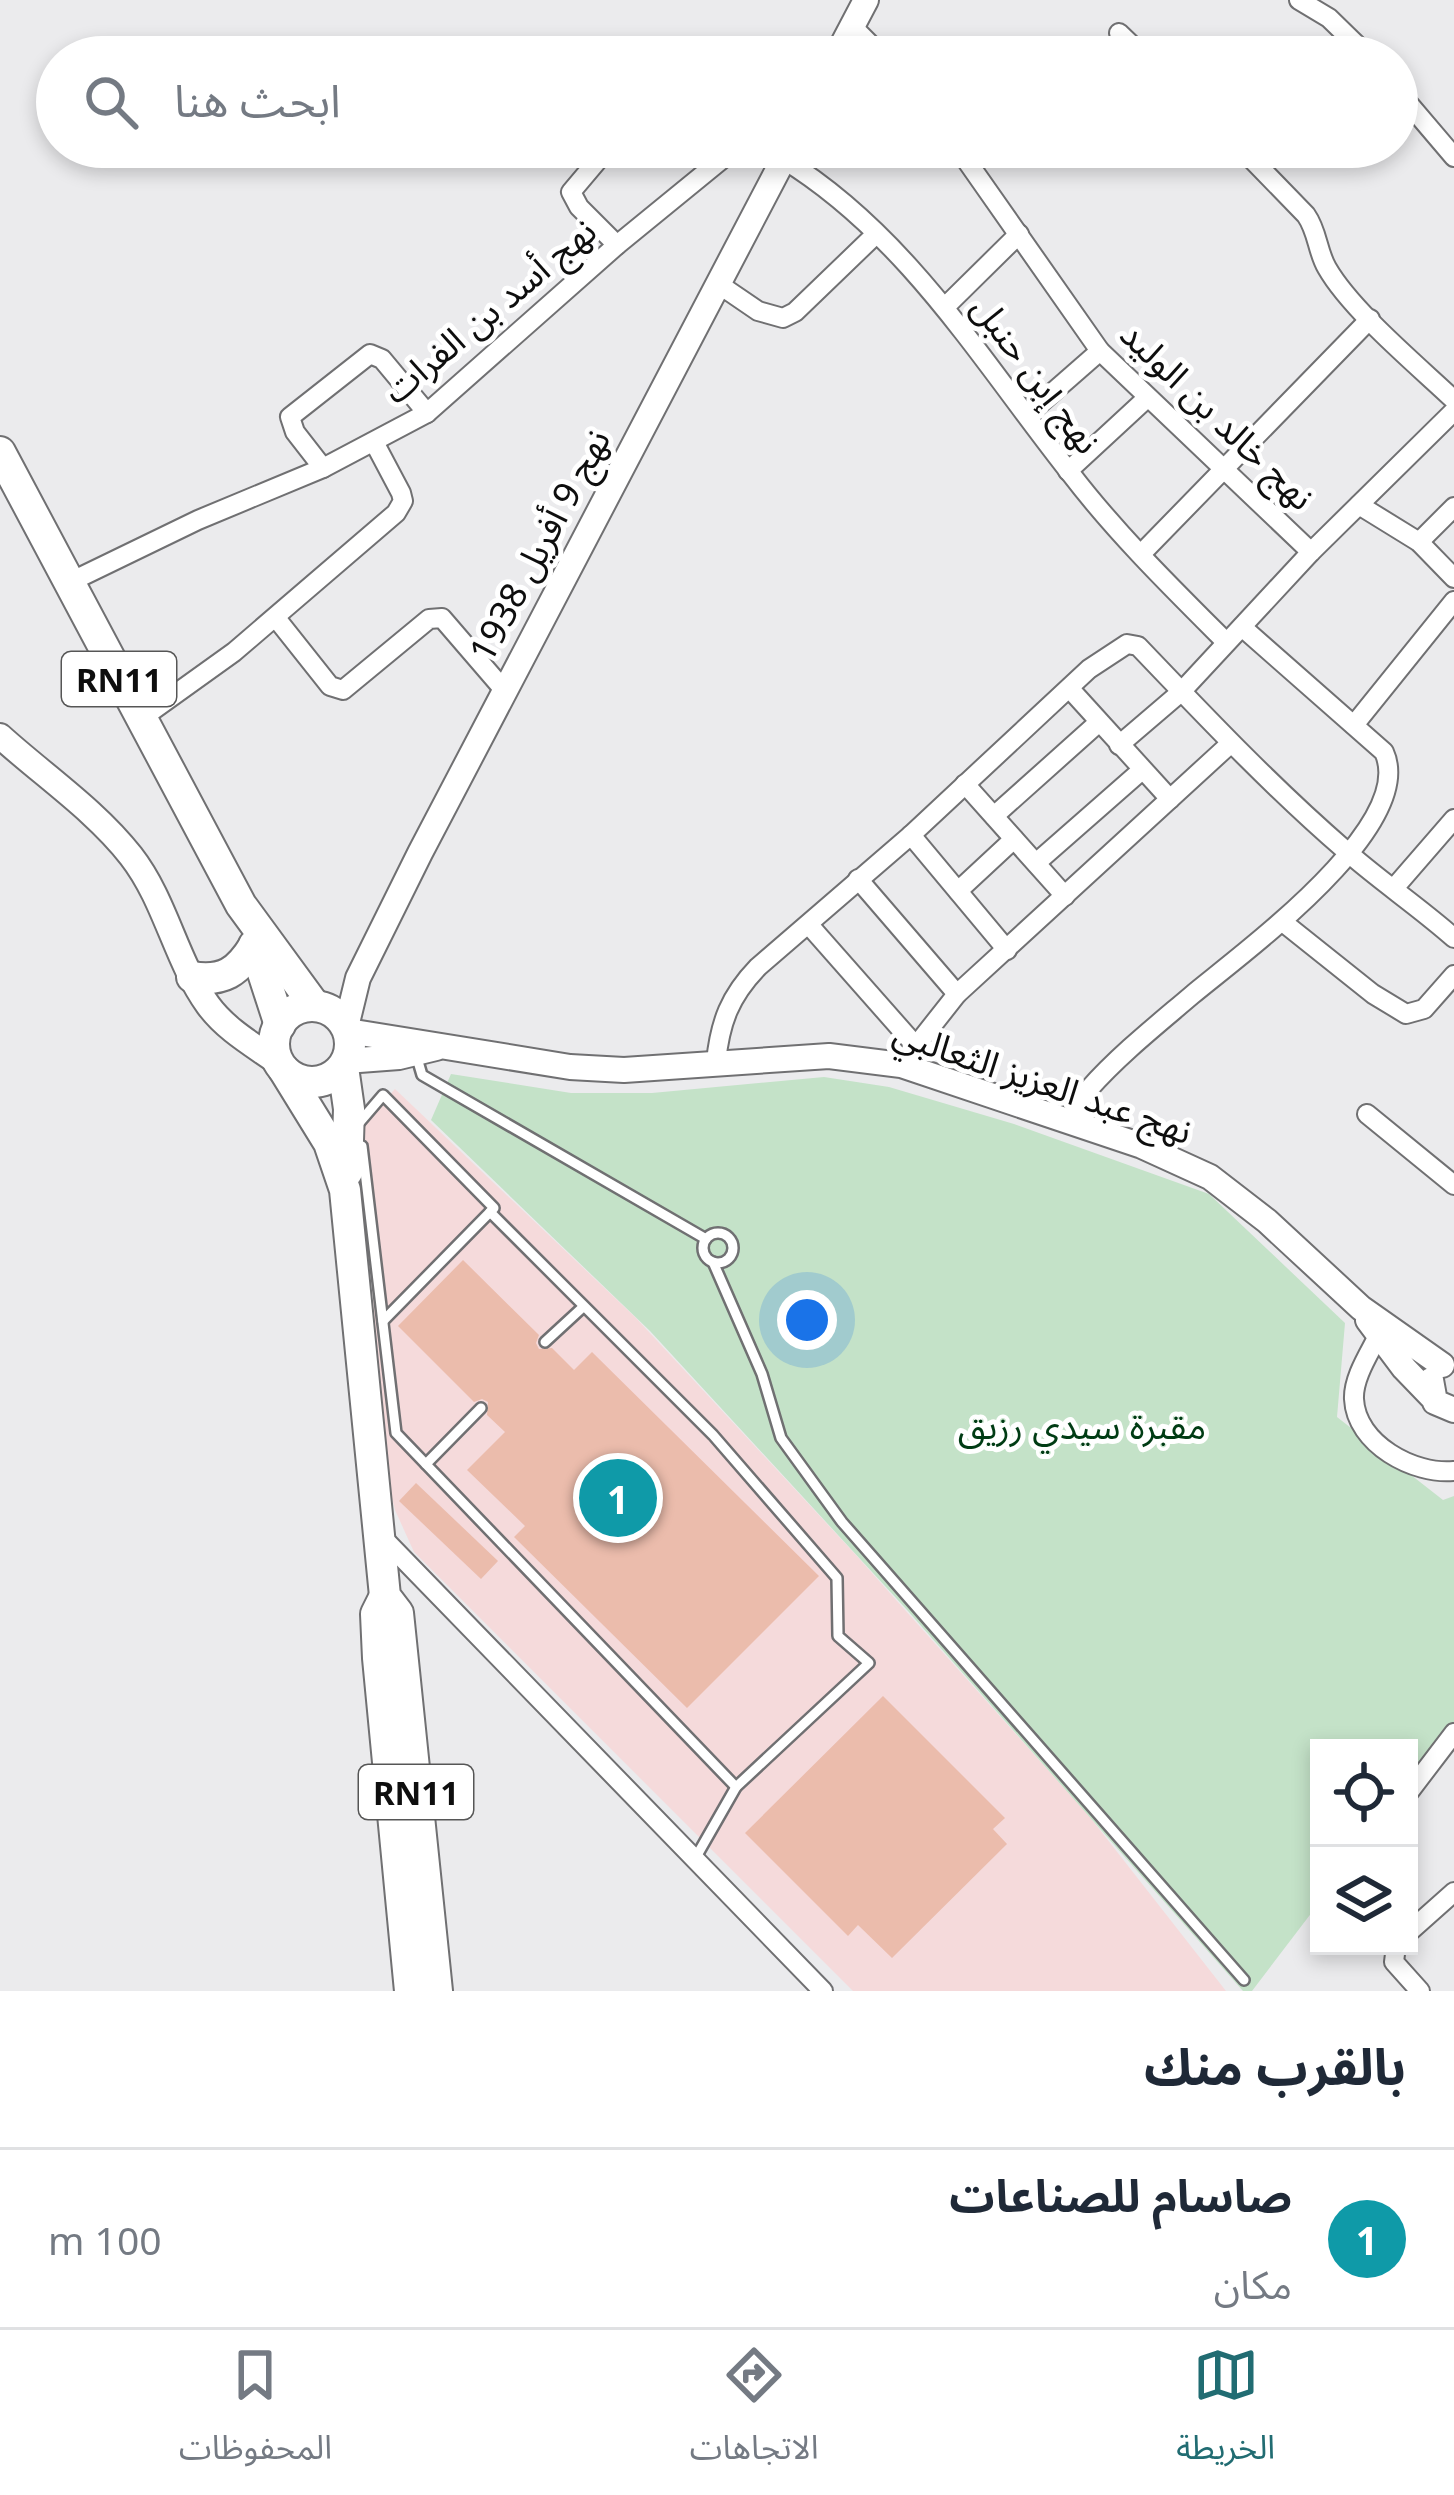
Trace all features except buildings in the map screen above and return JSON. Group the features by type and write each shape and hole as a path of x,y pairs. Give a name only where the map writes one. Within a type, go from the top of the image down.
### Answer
{"main road":[{"name":"RN11","path":"0,452 241,905 337,1033 349,1122 345,1190 378,1533 386,1596 398,1613 437,1991"},
{"name":"RN11","path":"241,905 278,1028 274,1051 329,1143 345,1190"},
{"path":"192,977 215,979 231,974 254,946"},
{"path":"278,1028 292,1012 337,1033 329,1078 298,1079 282,1067"},
{"name":"RN11","path":"386,1596 376,1614 378,1658 410,1991"}],"street":[{"path":"847,36 866,0"},
{"path":"1299,0 1347,36"},
{"path":"852,26 862,36"},
{"path":"1119,33 1122,36"},
{"path":"1418,115 1454,157"},
{"path":"591,168 571,192 579,207 617,245"},
{"name":"نهج أسد بن الفرات","path":"68,584 158,538 323,468 427,413 711,168"},
{"name":"نهج 9 أفريل 1938","path":"337,1033 358,979 504,691 779,168"},
{"name":"نهج إبن حنبل","path":"804,168 945,307 1068,471 1226,642"},
{"name":"نهج خالد بن الوليد","path":"972,168 1100,351 1311,553"},
{"path":"1260,168 1315,228 1326,267 1370,319 1454,400"},
{"path":"717,283 758,311 783,318 876,234"},
{"path":"945,307 1019,234"},
{"path":"1142,554 1370,319"},
{"path":"1028,414 1100,351"},
{"path":"323,468 295,432 290,417 370,354 382,359 427,413"},
{"path":"1068,471 1147,398"},
{"path":"1119,745 1181,692 1311,553 1454,411"},
{"path":"142,718 276,618 400,507 398,483 374,442"},
{"path":"1359,505 1419,542 1454,578"},
{"path":"1419,542 1454,508"},
{"path":"1354,725 1454,601"},
{"path":"276,618 330,686 343,690 429,619 442,618 504,691"},
{"path":"1073,1122 1085,1092 1192,996 1284,923 1348,853 1382,800 1390,776 1384,752 1242,627"},
{"path":"716,1062 732,998 758,967 911,835 1108,653 1132,643 1230,744 1348,853 1454,938"},
{"path":"1070,689 1170,799"},
{"path":"994,816 1098,724"},
{"path":"0,736 132,857 192,977 226,1025 282,1067"},
{"path":"809,925 907,1054 957,994 1230,744"},
{"path":"1036,863 1142,770"},
{"path":"965,784 1065,896"},
{"path":"1395,887 1454,818"},
{"path":"911,835 1007,950"},
{"path":"958,891 1015,839"},
{"path":"858,879 957,994"},
{"path":"1284,923 1402,1013 1421,1012 1454,976"},
{"path":"226,1025 260,1033 278,1028"},
{"name":"نهج عبد العزيز الثعالبي","path":"337,1033 403,1037 428,1050 624,1070 907,1054 1142,1146 1231,1190 1360,1308 1451,1362"},
{"path":"1367,1114 1454,1185"},
{"name":"نهج عبد العزيز الثعالبي","path":"1360,1308 1378,1336 1448,1407"},
{"path":"1378,1336 1354,1390 1354,1406 1364,1429 1376,1443 1419,1469 1454,1471"},
{"path":"1448,1407 1432,1378 1451,1362"},
{"path":"378,1533 823,1991"},
{"path":"1418,1780 1454,1732"},
{"path":"1418,1924 1447,1898 1454,1920"},
{"path":"1395,1955 1394,1962 1420,1991"}],"lane":[{"path":"428,1050 422,1075 706,1239"},
{"path":"383,1321 494,1208 383,1096 358,1120 396,1433 736,1787"},
{"path":"490,1212 713,1435 838,1578 838,1636 868,1663 736,1787 696,1857"},
{"path":"706,1239 717,1233 732,1242 729,1258 713,1262"},
{"path":"706,1239 704,1254 713,1262 762,1374 781,1438 842,1522 1244,1980"},
{"path":"545,1342 583,1307"},
{"path":"426,1464 481,1408"}],"shaded area":[{"path":"395,1089 635,1317 855,1554 1089,1816 1226,1991 853,1991 414,1552 395,1510 381,1456 364,1123"}],"green space":[{"name":"مقبرة سيدي رزيق","path":"451,1074 571,1093 652,1093 824,1077 889,1087 1014,1124 1209,1194 1345,1323 1337,1417 1443,1500 1454,1496 1454,1726 1418,1773 1418,1739 1310,1739 1310,1915 1252,1991 1243,1991 908,1611 650,1331 431,1120"}],"place":[{"name":"صاسام للصناعات","path":"618,1498"}]}
